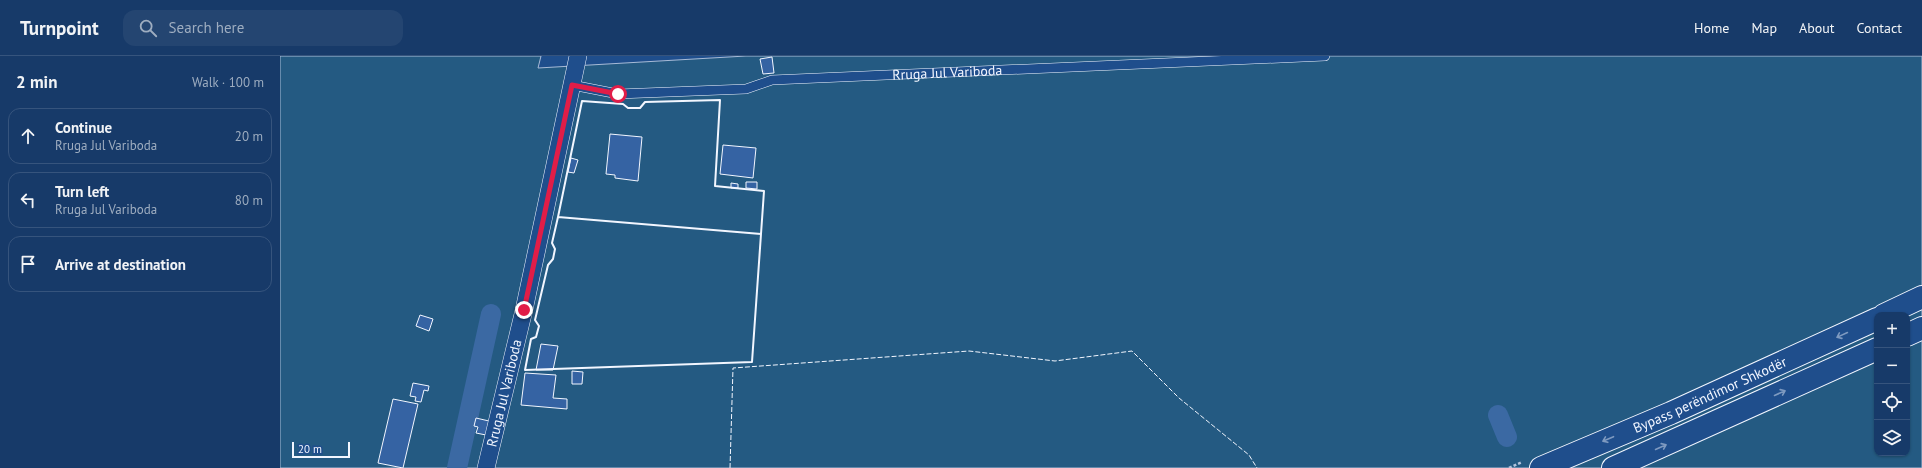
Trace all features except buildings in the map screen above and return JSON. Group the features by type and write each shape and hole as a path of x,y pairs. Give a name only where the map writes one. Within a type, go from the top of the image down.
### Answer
{"highway":[{"path":"1890,312 1922,297"},
{"name":"Bypass perëndimor Shkodër","path":"1541,468 1671,413 1874,319"},
{"path":"1910,334 1922,328"},
{"name":"Bypass perëndimor Shkodër","path":"1613,468 1874,350"}],"street":[{"name":"Rruga Jul Variboda","path":"486,468 524,310 578,56"}],"lane":[{"name":"Rruga Jul Variboda","path":"572,85 618,94 746,89 772,80 1325,56"}],"shaded area":[{"path":"280,56 541,56 538,68 746,56 1922,56 1922,468 280,468"}],"waterway":[{"path":"457,468 491,314"},
{"path":"1498,415 1507,437"}],"fence":[{"path":"730,468 733,368 969,351 1055,361 1132,351 1179,398 1249,455 1257,468"}],"wall":[{"path":"720,100 715,186 764,191 761,234 558,217 582,101 623,104 628,108 640,108 645,102 720,100"},
{"path":"558,217 761,234 752,362 525,370 531,339 536,337 539,326 535,320 548,265 553,259 555,249 552,243 558,217"}],"route":[{"path":"524,310 572,85 618,94"}]}
